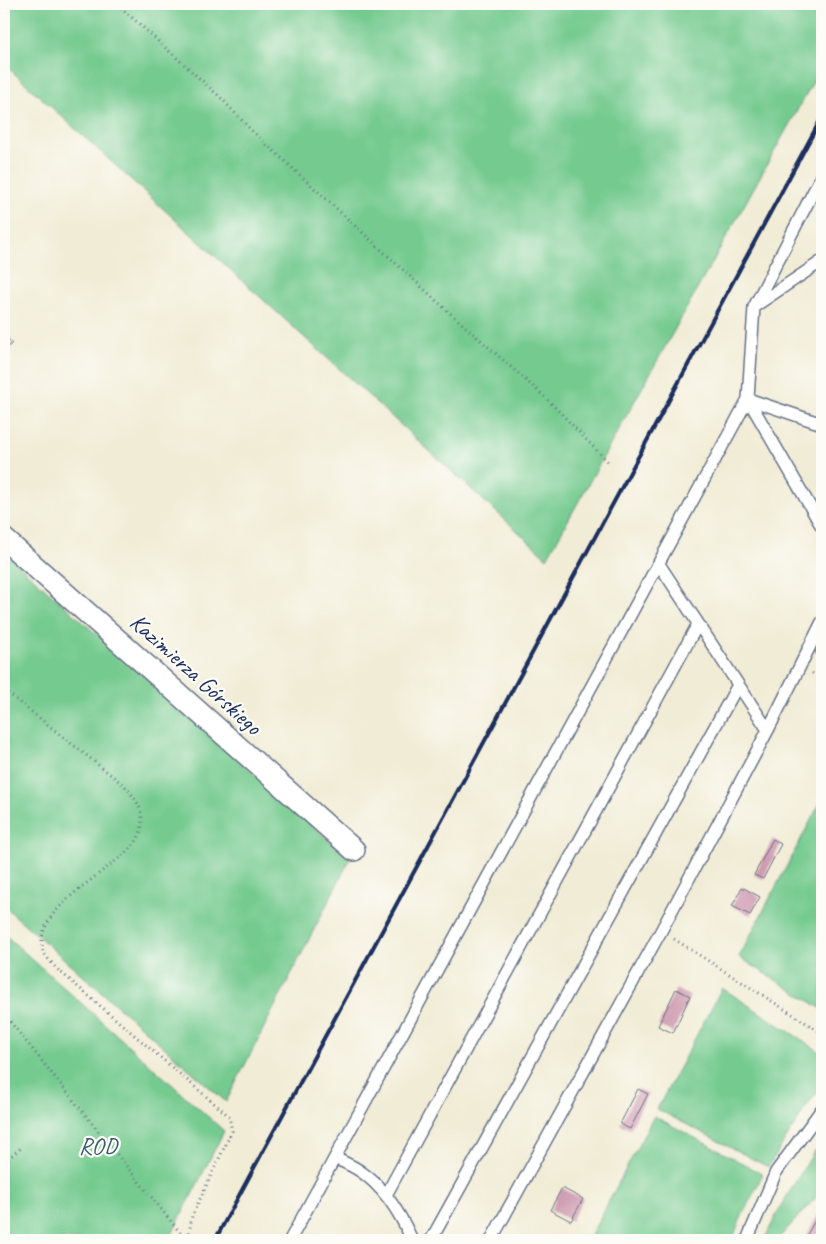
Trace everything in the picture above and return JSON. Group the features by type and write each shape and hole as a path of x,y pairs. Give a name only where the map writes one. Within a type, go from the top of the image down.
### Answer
{"street":[{"name":"Kazimierza Górskiego","path":"4,538 354,850"}],"lane":[{"path":"290,1240 748,399 754,307 822,175"},
{"path":"754,307 822,261"},
{"path":"748,399 822,424"},
{"path":"748,399 822,527"},
{"path":"659,564 768,730"},
{"path":"491,1240 661,931 768,730 822,622"},
{"path":"386,1195 698,624"},
{"path":"431,1240 738,686"},
{"path":"747,1240 776,1172 822,1109"},
{"path":"335,1158 361,1171 386,1195 412,1240"}],"path":[{"path":"117,4 220,97 257,136 451,314 546,398 608,462"},
{"path":"4,690 125,786 138,803 142,818 141,832 135,844 84,885 55,912 46,926 42,938 43,952 56,968 229,1116 232,1122 232,1131 192,1216 187,1240"},
{"path":"661,931 822,1033"},
{"path":"4,1014 187,1240"},
{"path":"4,1162 21,1148"}],"green space":[{"path":"4,4 822,4 822,66 547,558 4,64"},
{"path":"4,552 350,859 226,1102 4,906 4,772 7,767 4,764"},
{"path":"822,799 822,1009 739,957"},
{"name":"ROD","path":"4,934 224,1131 169,1240 4,1240"},
{"path":"722,988 822,1053 822,1086 808,1104 768,1167 657,1109"},
{"path":"654,1116 763,1174 732,1240 612,1240 590,1237"},
{"path":"815,1150 822,1157 822,1191 777,1240 764,1240 782,1204"}],"building":[{"path":"4,335 12,343 4,352"},
{"path":"822,632 822,655 813,650"},
{"path":"773,839 781,844 763,879 754,875"},
{"path":"742,887 760,897 750,915 732,906"},
{"path":"676,989 690,996 673,1033 658,1026"},
{"path":"638,1089 648,1094 630,1129 620,1124"},
{"path":"562,1188 583,1199 571,1221 550,1210"},
{"path":"822,1208 822,1240 804,1240"}],"railway":[{"path":"215,1240 822,117"}]}
